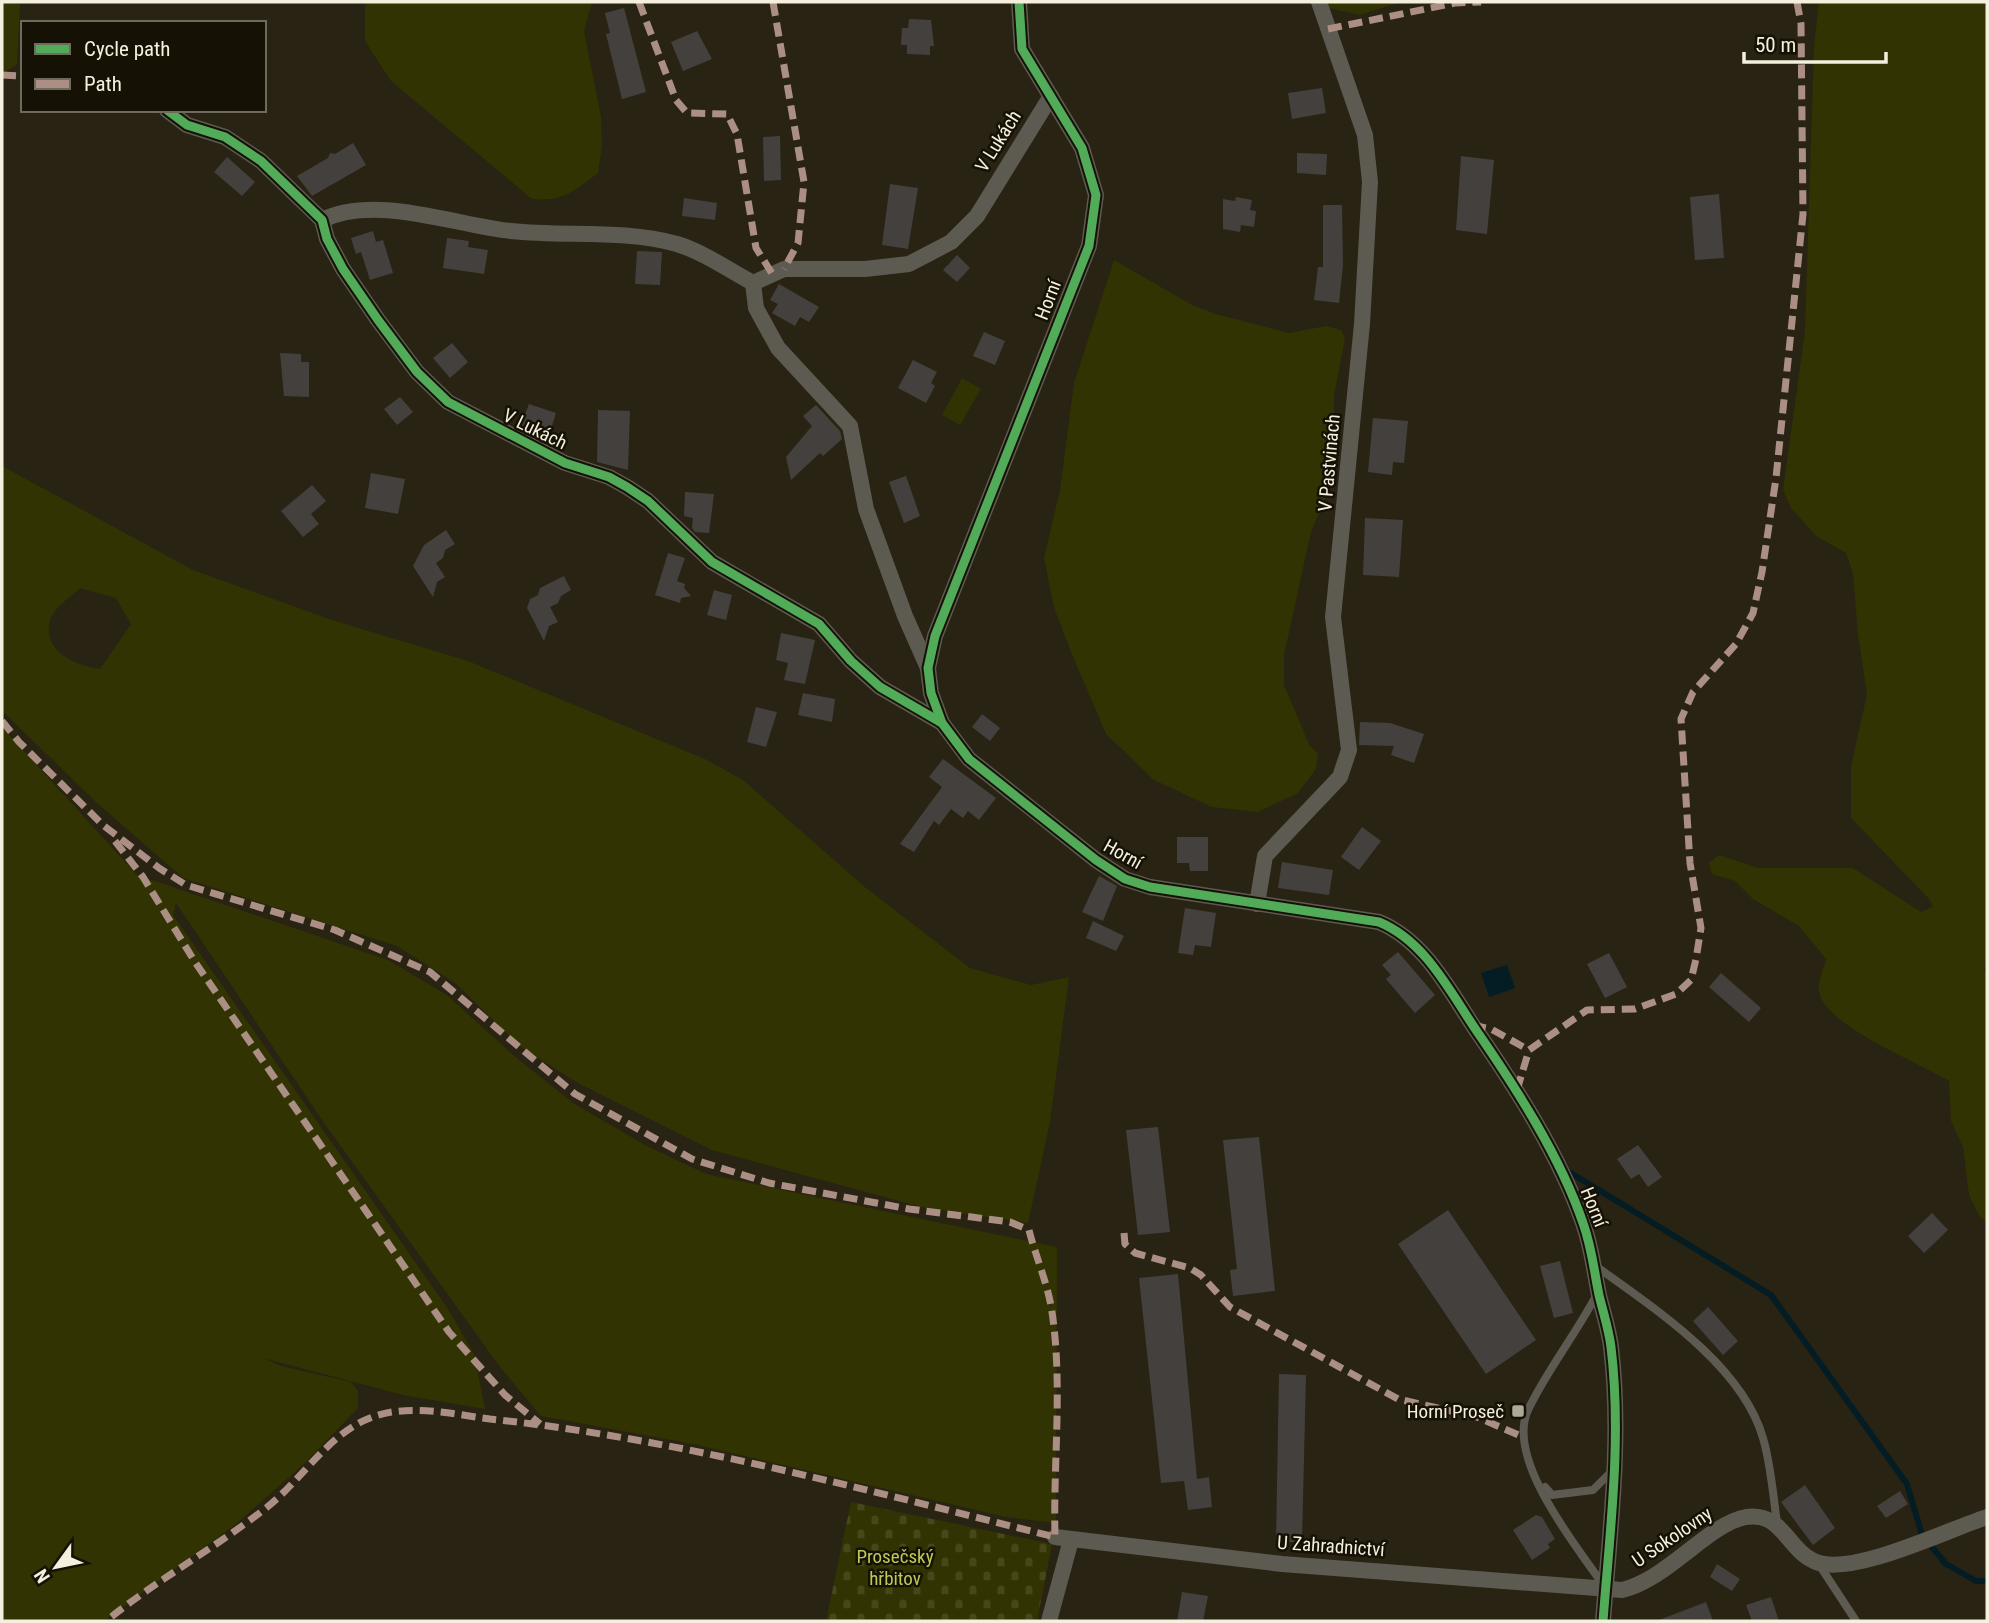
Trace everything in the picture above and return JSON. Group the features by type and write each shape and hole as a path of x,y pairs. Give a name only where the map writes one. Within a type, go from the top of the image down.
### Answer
{"street":[{"name":"Horní","path":"1019,2 1022,49 1082,148 1096,195 1089,246 935,636 928,668 931,693 942,723 969,759 1096,860 1125,879 1150,887 1379,922 1394,928 1429,960 1517,1090 1583,1221 1597,1267 1599,1292 1611,1345 1614,1467 1614,1504 1603,1621"},
{"name":"V Pastvinách","path":"1258,904 1265,856 1340,776 1349,750 1333,617 1351,455 1370,182 1365,135 1318,2"},
{"name":"V Lukách","path":"753,283 784,270 865,270 909,264 951,242 976,216 1051,96"},
{"name":"V Lukách","path":"170,112 187,125 225,137 261,162 322,220 327,239 343,269 378,320 417,372 448,402 565,463 609,477 627,487 648,501 712,562 819,624 851,661 880,687 942,723"},
{"path":"322,220 352,209 424,216 512,232 593,232 646,238 678,245 753,283 756,308 778,348 850,426 866,509 905,616 928,668"},
{"path":"1970,1523 1987,1508"},
{"name":"U Sokolovny","path":"1605,1588 1622,1590 1637,1587 1743,1517 1757,1516 1777,1523"},
{"path":"1777,1523 1796,1548 1818,1563 1854,1564 1987,1517"},
{"name":"U Zahradnictví","path":"1049,1621 1063,1538 1282,1564 1605,1588"}],"lane":[{"path":"1597,1267 1710,1356 1738,1388 1763,1436 1777,1523"},
{"path":"1599,1292 1527,1412 1523,1437 1529,1463 1562,1525 1605,1588"},
{"path":"1538,1480 1552,1495 1593,1490 1608,1478 1614,1467"},
{"path":"1818,1563 1856,1621"}],"green space":[{"path":"2,2 20,4 17,64 2,74"},
{"path":"365,2 592,2 584,31 601,117 602,146 598,173 560,197 532,199 391,81 365,41"},
{"path":"1326,2 1401,2 1360,15 1328,8"},
{"path":"1819,2 1987,2 1987,969 1983,966 1985,972 1987,970 1987,1222 1980,1217 1969,1195 1963,1147 1951,1121 1949,1081 1854,1030 1837,1017 1825,1004 1819,991 1826,959 1799,926 1753,899 1735,881 1712,874 1709,863 1719,855 1758,868 1853,868 1921,912 1933,907 1930,900 1851,818 1851,767 1867,694 1858,635 1853,573 1846,553 1816,536 1791,508 1783,490 1805,331 1814,47"},
{"path":"1114,260 1192,305 1216,314 1289,333 1326,326 1341,330 1345,338 1334,396 1334,438 1325,499 1311,532 1284,655 1284,685 1310,746 1318,753 1316,769 1298,793 1258,812 1212,807 1154,780 1106,734 1054,608 1044,558 1060,490 1074,383"},
{"path":"962,378 981,389 960,425 942,415"},
{"path":"2,466 193,570 332,620 468,661 705,759 743,780 866,888 970,968 1031,985 1069,977 1050,1122 1028,1223 921,1207 712,1150 578,1083 521,1047 455,983 397,946 183,878 96,802 2,711","holes":["80,588 116,598 131,624 100,669 72,660 56,649 49,632 50,621 58,607"]},
{"path":"2,727 137,875 388,960 447,995 513,1055 573,1103 645,1145 706,1174 1057,1247 1056,1523 1006,1517 693,1444 541,1416 500,1367 322,1120 176,903 173,915 450,1312 474,1354 485,1409 403,1395 263,1358 281,1366 351,1382 358,1391 358,1408 304,1464 236,1524 104,1621 2,1621"},
{"name":"Prosečský hřbitov","path":"851,1502 1052,1544 1037,1621 826,1621"}],"water":[{"path":"1507,965 1515,988 1489,997 1481,973"}],"building":[{"path":"624,8 646,92 622,99 606,34 610,33 605,13"},
{"path":"909,19 931,20 934,46 930,46 930,55 907,54 907,45 901,45 902,28 908,28"},
{"path":"697,31 712,59 683,71 671,42"},
{"path":"1322,88 1326,113 1292,119 1288,93"},
{"path":"780,136 781,180 764,181 763,137"},
{"path":"353,143 366,165 312,196 297,176 328,158 330,153 335,154"},
{"path":"1297,153 1327,154 1326,175 1297,173"},
{"path":"1461,156 1494,160 1487,234 1456,230"},
{"path":"227,157 255,182 242,196 214,172"},
{"path":"890,184 918,188 908,249 882,245"},
{"path":"1719,194 1724,258 1695,260 1690,197"},
{"path":"1236,197 1252,200 1250,210 1256,211 1254,227 1241,225 1240,232 1223,229 1223,199 1235,201"},
{"path":"684,198 717,203 715,220 682,216"},
{"path":"1323,205 1342,205 1343,265 1339,303 1314,300 1318,267 1323,267"},
{"path":"373,231 376,242 383,240 393,273 370,280 361,252 356,254 351,238"},
{"path":"447,238 469,241 468,247 488,250 484,274 443,268"},
{"path":"637,251 662,252 660,285 635,284"},
{"path":"957,255 970,268 957,282 943,270"},
{"path":"779,284 819,307 809,322 800,317 795,326 772,313 778,304 770,300"},
{"path":"984,332 1005,341 995,365 973,356"},
{"path":"452,343 468,362 450,378 433,358"},
{"path":"280,353 301,354 301,362 309,362 309,397 284,396"},
{"path":"913,360 937,372 931,383 935,386 926,403 898,388"},
{"path":"400,397 413,412 397,425 384,409"},
{"path":"529,404 556,413 549,435 536,431 535,435 520,428"},
{"path":"816,405 840,431 842,439 823,456 820,453 791,480 786,457 812,426 803,416"},
{"path":"598,410 630,411 628,470 597,462"},
{"path":"1373,418 1408,421 1404,463 1393,462 1392,475 1368,472"},
{"path":"371,473 405,479 398,514 365,508"},
{"path":"906,476 920,516 904,523 889,482"},
{"path":"312,485 326,501 311,514 319,524 303,537 281,511"},
{"path":"685,492 714,494 709,533 695,532 692,528 693,518 684,516"},
{"path":"1365,518 1403,520 1399,577 1363,575"},
{"path":"446,530 455,544 445,550 443,558 436,563 445,577 437,582 433,597 413,566 424,545"},
{"path":"668,553 685,558 677,581 685,584 684,588 691,596 681,598 680,603 655,595"},
{"path":"564,576 571,590 550,607 558,622 549,626 544,641 527,608 530,599 538,595 540,588"},
{"path":"714,590 732,595 726,620 707,615"},
{"path":"781,633 815,640 805,684 784,680 788,663 776,660"},
{"path":"803,693 835,699 832,722 798,715"},
{"path":"756,707 777,712 766,747 747,742"},
{"path":"982,714 1000,728 990,741 972,727"},
{"path":"1360,722 1390,723 1424,734 1414,763 1391,755 1394,746 1359,745"},
{"path":"943,759 996,798 979,820 968,811 963,818 951,809 939,825 934,821 914,852 900,844 942,787 929,777"},
{"path":"1362,827 1381,841 1359,870 1341,857"},
{"path":"1177,837 1208,837 1208,871 1190,871 1189,863 1177,863"},
{"path":"1282,862 1333,870 1329,895 1278,888"},
{"path":"1099,876 1117,886 1103,921 1082,912"},
{"path":"1185,908 1216,913 1211,947 1195,945 1193,955 1178,953"},
{"path":"1093,921 1124,936 1116,951 1086,938"},
{"path":"1398,952 1435,995 1415,1013 1386,979 1391,975 1382,965"},
{"path":"1609,953 1627,987 1605,998 1587,964"},
{"path":"1721,973 1761,1008 1749,1022 1709,987"},
{"path":"1158,1127 1170,1232 1138,1235 1126,1130"},
{"path":"1259,1137 1275,1291 1233,1296 1230,1270 1237,1269 1223,1140"},
{"path":"1638,1145 1662,1177 1648,1187 1639,1174 1631,1179 1617,1159"},
{"path":"1448,1210 1536,1340 1486,1374 1398,1244"},
{"path":"1932,1213 1948,1230 1924,1253 1908,1236"},
{"path":"1560,1261 1573,1313 1554,1318 1540,1266"},
{"path":"1178,1274 1197,1479 1209,1477 1212,1507 1188,1510 1184,1481 1161,1483 1139,1278"},
{"path":"1708,1307 1738,1341 1723,1355 1693,1321"},
{"path":"1279,1374 1306,1375 1302,1542 1276,1542"},
{"path":"1805,1485 1835,1528 1813,1545 1781,1502"},
{"path":"1900,1491 1908,1504 1886,1518 1877,1506"},
{"path":"1536,1515 1542,1517 1555,1539 1548,1544 1550,1548 1532,1560 1513,1530"},
{"path":"1717,1564 1740,1579 1732,1591 1710,1577"},
{"path":"1182,1592 1208,1596 1203,1621 1177,1621"},
{"path":"1771,1597 1779,1621 1752,1621 1746,1605"},
{"path":"1706,1602 1713,1621 1659,1621 1659,1620"}],"waterway":[{"path":"1566,1170 1771,1295 1907,1484 1922,1535 1946,1564 1976,1581 1987,1581"}],"marked path":[{"path":"639,2 676,100 687,113 727,114 737,134 756,248 773,275"},
{"path":"773,2 804,182 798,243 784,269"},
{"path":"1328,29 1455,3 1481,2"},
{"path":"1517,1090 1529,1050 1587,1010 1635,1009 1676,994 1691,980 1701,928 1690,863 1681,719 1693,692 1736,644 1753,613 1762,572 1776,478 1803,214 1801,24 1797,2"},
{"path":"2,75 21,76"},
{"path":"2,721 19,742 103,825 159,868 186,885 335,930 430,972 575,1094 692,1159 769,1183 909,1209 1010,1222 1029,1230 1052,1312 1057,1368 1055,1537 774,1468 633,1439 445,1413 399,1411 370,1418 341,1435 266,1508 106,1621"},
{"path":"115,841 143,877 195,962 449,1332 505,1395 540,1424"},
{"path":"1472,1025 1491,1029 1529,1050"},
{"path":"1124,1233 1125,1244 1135,1253 1190,1268 1201,1275 1230,1307 1398,1399 1477,1417 1523,1437"}],"cycle path":[{"path":"1019,2 1022,49 1082,148 1096,195 1089,246 935,636 928,668 931,693 942,723 969,759 1096,860 1125,879 1150,887 1379,922 1410,941 1446,983 1550,1148 1589,1241 1610,1341 1614,1381 1614,1484 1603,1621"},
{"path":"170,112 187,125 225,137 261,161 322,220 327,239 343,269 378,320 417,372 448,402 565,463 609,477 627,487 648,501 712,562 819,624 851,661 880,687 942,723"}],"place":[{"name":"Horní Proseč","path":"1518,1411"}]}
